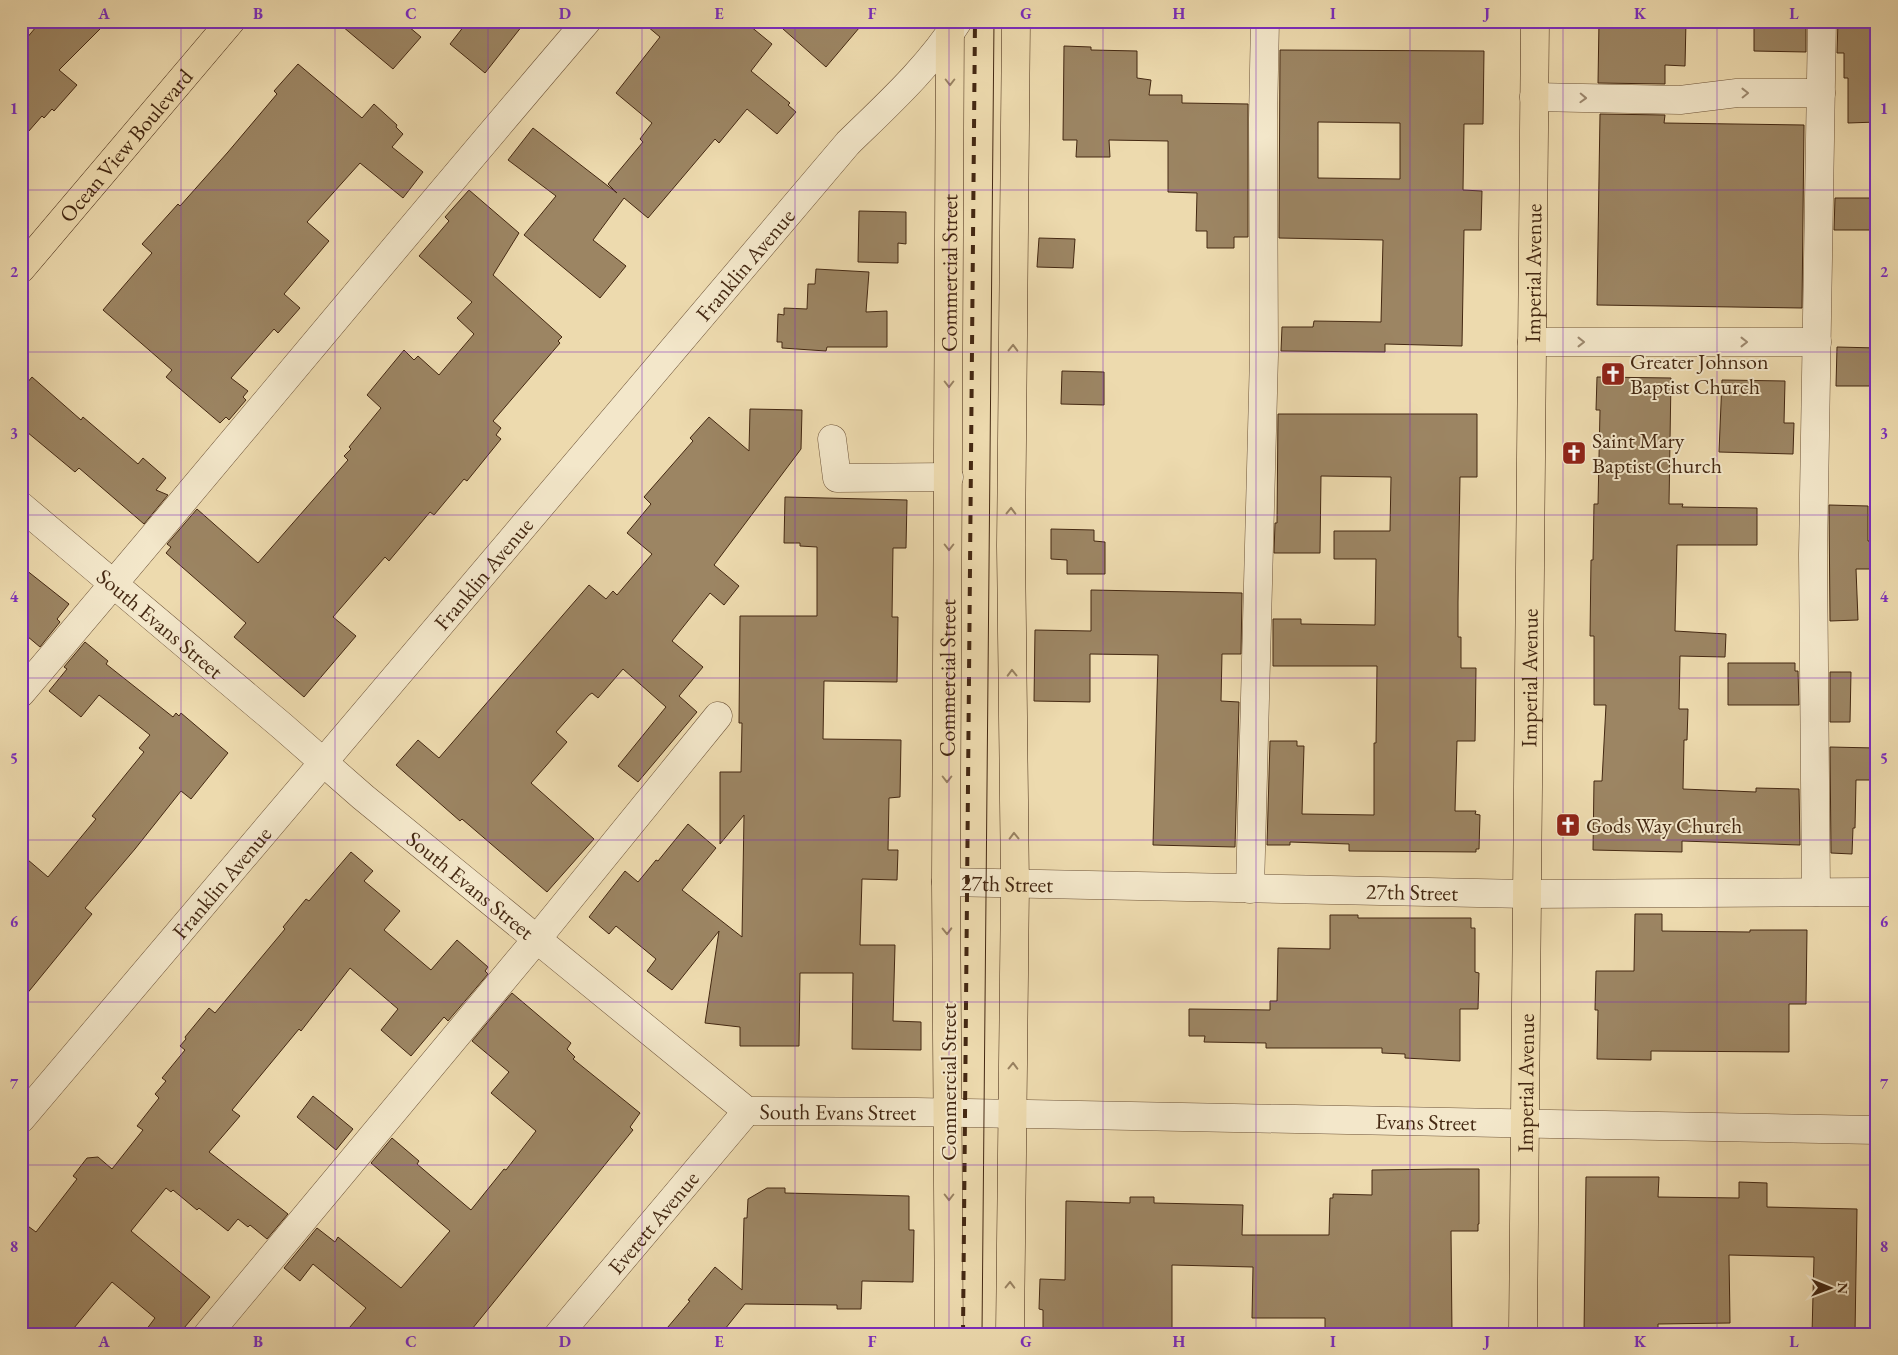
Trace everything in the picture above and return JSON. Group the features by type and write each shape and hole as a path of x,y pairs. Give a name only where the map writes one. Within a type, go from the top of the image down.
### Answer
{"main road":[{"name":"Ocean View Boulevard","path":"21,268 232,21"},
{"path":"1010,1334 1015,884 1011,546 1016,21"},
{"name":"Imperial Avenue","path":"1523,1334 1535,21"},
{"name":"Commercial Street","path":"949,24 949,477 946,882 962,1114 950,1334"}],"street":[{"path":"21,693 451,179 587,21"},
{"path":"1250,889 1264,355 1263,119 1265,21"},
{"path":"1816,892 1813,555 1822,21"},
{"name":"Franklin Avenue","path":"21,1119 848,142 896,96 949,24"},
{"path":"1534,96 1680,100 1737,93 1821,93"},
{"path":"1532,342 1817,342"},
{"path":"832,439 837,478 949,477"},
{"name":"South Evans Street","path":"21,506 282,726 322,763 747,1112 962,1114"},
{"path":"208,1334 536,940 718,716"},
{"name":"27th Street","path":"946,882 1527,894 1877,892"},
{"name":"Everett Avenue","path":"559,1334 747,1112"},
{"name":"Evans Street","path":"962,1114 1877,1130"}],"building":[{"path":"41,21 108,21 59,70 77,85 54,111 52,109 44,118 42,116 21,140 21,45"},
{"path":"336,21 402,21 421,37 393,69"},
{"path":"468,21 526,21 485,73 450,44"},
{"path":"641,21 744,21 772,44 751,71 790,103 788,105 796,112 777,134 747,109 719,143 715,139 648,218 624,198 593,240 626,266 600,298 524,235 556,196 508,160 533,128 617,193 608,184 643,142 640,139 652,123 616,93 660,37"},
{"path":"774,21 865,21 826,67"},
{"path":"1599,21 1686,21 1685,66 1665,65 1665,84 1598,83"},
{"path":"1754,21 1806,21 1806,52 1754,51"},
{"path":"1838,21 1877,21 1877,122 1848,123 1848,78 1844,78 1844,53 1837,53"},
{"path":"1064,46 1091,47 1091,50 1137,51 1137,78 1151,80 1149,95 1182,95 1182,103 1248,104 1248,237 1234,237 1234,248 1207,248 1207,231 1196,231 1197,193 1168,192 1168,141 1109,140 1110,157 1076,157 1077,140 1063,140"},
{"path":"1280,50 1484,51 1483,124 1464,124 1463,190 1482,191 1481,230 1464,230 1462,346 1385,344 1385,352 1281,351 1282,327 1313,327 1314,321 1381,322 1383,240 1279,238","holes":["1318,122 1400,123 1400,179 1318,178"]},
{"path":"298,64 362,118 374,104 397,125 396,127 403,134 392,147 423,172 403,198 360,163 307,222 329,241 284,294 300,308 278,333 274,329 231,378 248,391 243,397 246,400 229,420 226,417 220,423 166,377 172,370 103,310 152,253 142,244 178,204 180,206 228,152 277,94 274,91"},
{"path":"1600,114 1665,115 1664,123 1804,125 1802,308 1597,305"},
{"path":"469,190 519,233 493,275 562,337 558,341 560,343 493,421 501,428 496,435 501,439 467,481 464,479 434,515 430,512 389,561 385,557 333,617 356,636 304,697 234,637 246,623 166,553 171,547 167,544 197,509 258,563 348,460 344,456 351,449 349,447 381,408 367,395 404,350 414,360 418,356 439,375 474,334 457,318 472,302 419,256 449,221 445,217"},
{"path":"1835,198 1877,198 1877,230 1834,230"},
{"path":"859,211 906,212 906,244 898,243 898,263 858,262"},
{"path":"1039,238 1075,239 1073,268 1037,267"},
{"path":"816,269 869,272 866,312 887,311 887,347 827,347 826,351 782,348 782,342 777,342 778,314 784,315 784,308 807,309 808,284 815,284"},
{"path":"1837,347 1877,348 1877,386 1836,386"},
{"path":"1062,371 1104,372 1104,405 1061,404"},
{"path":"32,377 81,420 83,417 138,464 143,458 166,478 156,490 168,495 144,524 79,468 75,472 21,427 21,390"},
{"path":"1597,377 1671,378 1669,504 1683,504 1682,507 1757,508 1757,545 1677,545 1675,631 1726,634 1725,657 1680,656 1679,709 1688,709 1687,740 1684,740 1683,789 1756,792 1756,788 1799,789 1800,845 1682,841 1682,852 1593,850 1594,781 1602,781 1606,705 1594,705 1594,636 1590,636 1594,504 1598,504 1600,410 1596,410"},
{"path":"1722,380 1785,381 1784,423 1794,423 1793,454 1719,452"},
{"path":"750,409 802,410 801,449 714,565 739,586 724,605 710,593 672,641 703,667 679,696 697,712 638,782 618,766 666,707 623,669 598,698 592,693 589,695 556,732 567,742 531,783 594,839 547,892 462,819 460,821 396,765 418,740 439,758 589,585 606,599 613,591 617,595 652,554 627,533 651,504 644,497 693,441 690,438 709,417 749,451"},
{"path":"1278,414 1477,414 1477,477 1460,477 1458,602 1458,637 1461,637 1461,668 1476,668 1475,741 1457,741 1455,811 1476,811 1475,814 1480,815 1479,849 1476,849 1476,852 1349,851 1349,844 1290,842 1290,845 1267,845 1270,741 1297,741 1297,746 1304,746 1302,814 1374,815 1377,666 1273,666 1273,619 1301,619 1301,624 1375,625 1376,559 1334,559 1334,531 1390,531 1391,477 1321,476 1320,553 1274,553 1275,523 1277,523"},
{"path":"785,497 907,500 906,548 893,548 892,617 898,617 897,682 824,681 823,739 901,740 900,797 889,798 888,850 898,850 897,880 862,879 860,945 895,945 893,1021 921,1022 921,1050 852,1049 853,973 800,973 799,1046 740,1046 740,1027 705,1023 719,931 672,990 647,971 656,959 616,926 609,934 589,917 625,871 638,882 688,824 716,848 682,890 742,937 744,815 720,844 720,772 741,772 742,723 739,723 740,616 817,616 817,547 800,546 800,543 784,543"},
{"path":"1829,505 1868,506 1870,569 1856,569 1858,620 1830,621"},
{"path":"1051,529 1094,530 1094,541 1105,542 1105,574 1067,574 1067,560 1051,559"},
{"path":"21,566 69,604 57,619 60,622 40,647 21,631"},
{"path":"1091,590 1242,593 1241,654 1222,654 1221,701 1239,702 1235,847 1153,845 1158,655 1090,654 1090,702 1034,701 1035,630 1091,631"},
{"path":"85,642 108,661 106,664 173,717 176,713 179,716 181,713 228,753 191,799 181,791 85,908 92,914 21,1001 21,854 48,877 96,819 92,816 144,752 139,748 150,735 99,695 81,717 49,691 67,669 64,667"},
{"path":"1728,663 1795,663 1795,671 1798,671 1799,705 1728,705"},
{"path":"1830,672 1851,672 1850,722 1830,722"},
{"path":"1830,747 1875,748 1874,780 1856,780 1855,828 1853,828 1852,854 1831,853"},
{"path":"351,852 373,871 364,881 400,911 384,930 431,970 457,940 488,967 485,971 488,974 448,1021 444,1017 411,1056 381,1030 398,1009 350,968 301,1031 299,1029 232,1110 240,1116 209,1152 288,1214 267,1239 250,1225 248,1227 238,1219 228,1231 199,1208 197,1210 173,1190 171,1192 166,1188 131,1231 210,1297 179,1334 143,1334 155,1318 112,1282 69,1334 21,1334 21,1221 36,1232 77,1179 73,1176 87,1158 98,1157 112,1169 143,1130 137,1126 159,1098 155,1094 166,1081 162,1078 185,1050 180,1046 186,1039 185,1037 209,1008 215,1013 285,929 283,927 306,899 309,901"},
{"path":"1635,914 1662,914 1662,931 1750,932 1750,930 1807,930 1806,1004 1789,1004 1789,1052 1651,1051 1651,1060 1597,1059 1598,1010 1595,1010 1596,971 1634,971"},
{"path":"1330,915 1358,915 1358,918 1471,918 1471,928 1475,928 1475,972 1479,973 1478,1009 1460,1009 1460,1061 1405,1058 1405,1054 1382,1053 1382,1048 1266,1048 1266,1043 1204,1042 1205,1036 1189,1036 1189,1009 1270,1010 1270,1001 1277,1001 1278,948 1330,949"},
{"path":"512,993 571,1043 567,1049 575,1057 573,1059 640,1113 630,1127 633,1130 468,1334 344,1334 366,1308 313,1264 300,1281 284,1268 317,1228 335,1242 338,1237 401,1288 450,1231 371,1163 392,1138 419,1161 417,1164 471,1210 504,1169 506,1170 536,1131 491,1093 509,1072 472,1041"},
{"path":"313,1096 353,1129 336,1150 297,1117"},
{"path":"1479,1169 1478,1231 1451,1231 1452,1334 1325,1334 1325,1318 1252,1318 1253,1267 1172,1265 1172,1334 1043,1334 1043,1310 1039,1309 1040,1279 1065,1280 1066,1201 1130,1203 1130,1197 1154,1197 1154,1203 1243,1205 1242,1235 1329,1235 1330,1198 1333,1198 1333,1194 1372,1195 1372,1170"},
{"path":"1586,1177 1659,1177 1658,1197 1739,1198 1739,1182 1767,1183 1767,1207 1857,1209 1855,1334 1812,1334 1814,1257 1729,1255 1730,1323 1658,1324 1658,1334 1584,1334"},
{"path":"767,1188 785,1188 785,1193 909,1196 909,1230 914,1230 913,1282 862,1281 861,1309 837,1309 837,1305 745,1304 721,1334 662,1334 715,1267 742,1290 744,1218 747,1218 748,1199"}],"tram line":[{"path":"982,1334 994,21"}],"railway":[{"path":"963,1334 975,21"}],"place":[{"name":"Greater Johnson Baptist Church","path":"1613,374"},
{"name":"Saint Mary Baptist Church","path":"1574,453"},
{"name":"Gods Way Church","path":"1568,825"}]}
